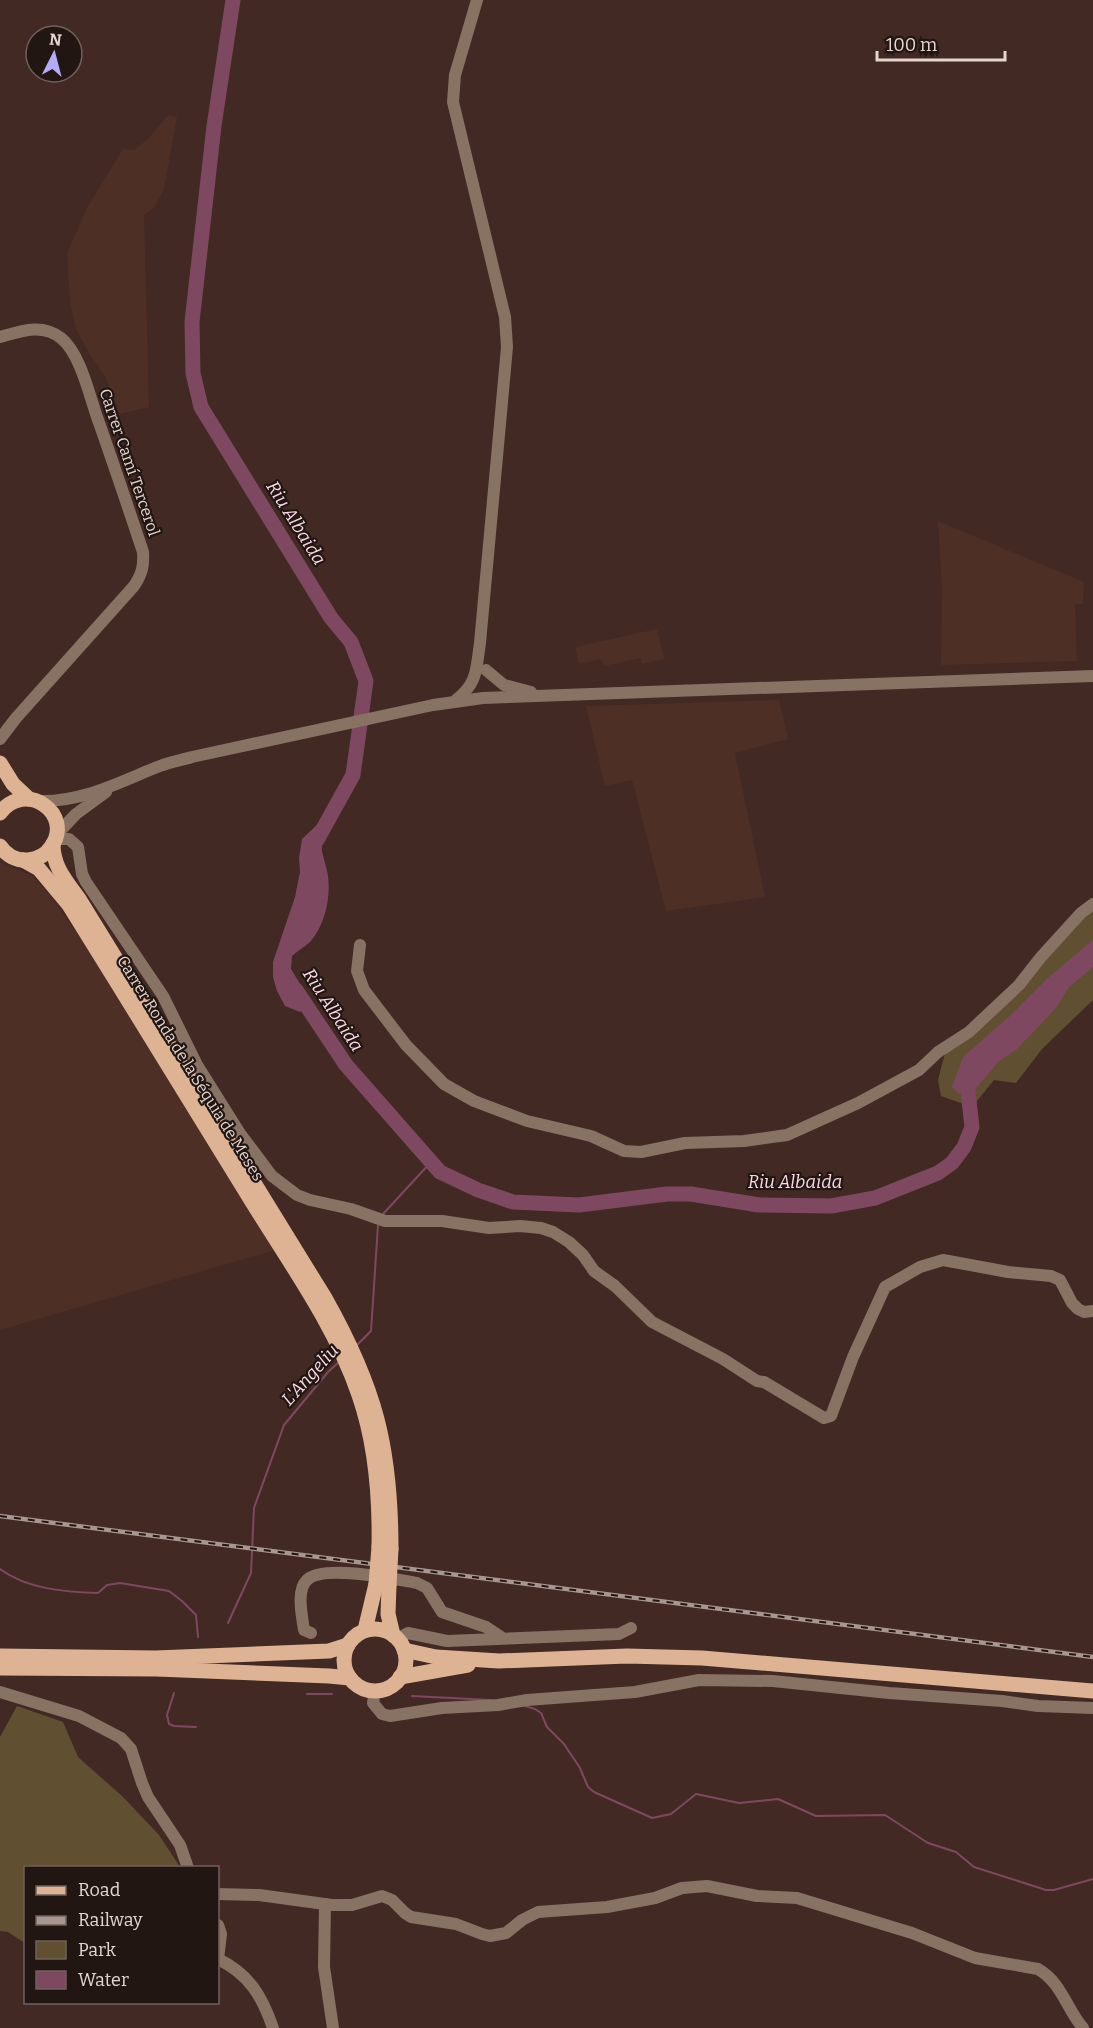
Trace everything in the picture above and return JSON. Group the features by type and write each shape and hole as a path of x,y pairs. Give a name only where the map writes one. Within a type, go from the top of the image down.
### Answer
{"main road":[{"path":"0,764 13,784 34,800"},
{"path":"0,813 11,802 34,800"},
{"name":"Carrer Ronda de la Séquia de Meses","path":"34,800 45,805 55,818 54,861 58,869 79,899 320,1302"},
{"path":"8,854 37,858 43,855 55,839"},
{"name":"Carrer Ronda de la Séquia de Meses","path":"8,854 39,869 69,905 320,1302"},
{"path":"0,1668 168,1670 329,1676 350,1678 366,1689 375,1690 385,1689 400,1677 404,1669 398,1641 388,1614 383,1584 389,1474 379,1422 364,1392 357,1357 320,1302"},
{"path":"365,1630 383,1584"},
{"path":"350,1678 344,1662 348,1645 358,1634 365,1630 375,1629 384,1630 398,1641 436,1657 499,1661 627,1656 702,1658 1093,1691"},
{"path":"0,1656 156,1658 329,1651 348,1645"},
{"path":"400,1677 499,1661"}],"street":[{"path":"455,701 470,689 474,681 480,643 507,347 505,317 453,102 455,75 477,0"},
{"name":"Carrer Camí Tercerol","path":"0,337 22,331 45,329 61,338 69,346 80,370 144,552 143,571 134,586 5,727 0,739"},
{"path":"480,643 489,684 483,698"},
{"path":"486,670 504,685 549,695"},
{"path":"34,800 72,798 111,788 162,765 455,701 549,695 1093,676"},
{"path":"474,681 474,685 483,698"},
{"path":"55,839 76,814 111,788"},
{"path":"55,839 69,839 78,847 81,853 82,874 86,882 163,996 189,1050 218,1098 257,1158 272,1176 297,1195 380,1219 442,1221 489,1228 520,1226 553,1232 569,1242 583,1255 594,1271 615,1286 652,1322 723,1359 757,1381 764,1382 824,1418 831,1416 853,1357 885,1287 920,1267 942,1260 1008,1272 1051,1276 1060,1280 1072,1303 1078,1309 1084,1312 1093,1311"},
{"path":"360,945 357,971 364,990 406,1045 444,1084 474,1101 527,1121 591,1136 624,1151 641,1152 685,1143 744,1141 787,1135 858,1103 919,1070 938,1052 969,1032 1002,1002 1081,913 1093,904"},
{"path":"311,1633 304,1630 303,1588 307,1580 330,1572 417,1583 427,1588 442,1612 486,1627 501,1638"},
{"path":"398,1641 404,1634 413,1633 447,1641 619,1634 631,1628"},
{"path":"375,1690 373,1703 382,1714 390,1716 441,1708 635,1692 699,1680 773,1680 1038,1706 1093,1708"},
{"path":"0,1692 79,1716 121,1738 131,1749 148,1797 180,1845 187,1866"},
{"path":"219,1894 259,1895 325,1904 352,1905 374,1898 388,1897 411,1917 456,1924 490,1935 506,1933 531,1914 538,1912 607,1907 655,1898 693,1886 717,1887 757,1896 797,1898 912,1932 975,1958 1038,1969 1057,1984 1083,2028"},
{"path":"325,1904 324,1967 333,2028"},
{"path":"219,1928 221,1934 219,1951"},
{"path":"219,1960 238,1970 254,1988 266,2009 273,2028"}],"shaded area":[{"path":"168,115 177,117 164,189 154,208 144,215 149,407 120,414 106,378 76,329 70,301 67,253 87,208 123,149 134,150 148,139"},
{"path":"938,521 1084,582 1083,604 1075,604 1077,661 941,665 942,589"},
{"path":"657,629 664,659 642,664 640,658 604,666 602,659 579,664 575,647"},
{"path":"779,700 788,739 735,753 765,897 666,911 632,780 605,786 586,706"},
{"path":"0,862 32,876 50,895 203,1115 282,1248 0,1330"}],"green space":[{"path":"1093,908 1093,1000 1042,1049 1016,1083 994,1080 972,1107 941,1096 938,1080 945,1053"},
{"path":"17,1706 63,1722 78,1757 123,1797 159,1835 179,1866 24,1866 24,1942 8,1932 0,1931 0,1737"}],"water":[{"path":"321,821 328,826 322,849 329,889 324,917 316,935 292,956 291,969 310,1000 300,1012 285,1006 273,977 273,962 295,897 300,872 299,858 302,839"},
{"path":"1093,940 1093,967 1069,987 1056,1008 1017,1049 998,1062 973,1092 959,1094 952,1087 963,1057 1012,1014 1050,976"}],"waterway":[{"name":"Riu Albaida","path":"233,0 214,126 192,322 193,373 201,407 331,618 351,642 366,681 353,775 317,840"},
{"name":"Riu Albaida","path":"296,990 346,1065 440,1172 478,1190 513,1202 579,1205 667,1194 691,1194 759,1205 831,1206 875,1198 938,1173 952,1163 964,1147 972,1127 967,1083 970,1076"},
{"name":"L'Angeliu","path":"383,1214 431,1162"},
{"name":"L'Angeliu","path":"355,1347 371,1331 378,1225"},
{"name":"L'Angeliu","path":"228,1623 251,1573 254,1508 284,1425 340,1361"},
{"path":"0,1569 34,1585 73,1592 98,1593 107,1585 120,1583 169,1591 196,1615 198,1637"},
{"path":"174,1693 167,1715 169,1724 196,1727"},
{"path":"307,1694 332,1694"},
{"path":"412,1696 490,1700"},
{"path":"525,1706 541,1713 547,1727 564,1744 580,1768 588,1787 594,1792 652,1818 671,1814 696,1794 739,1803 778,1799 816,1816 885,1815 928,1843 956,1852 974,1867 1046,1890 1054,1890 1093,1879"}],"railway":[{"path":"0,1516 1093,1657"}]}
